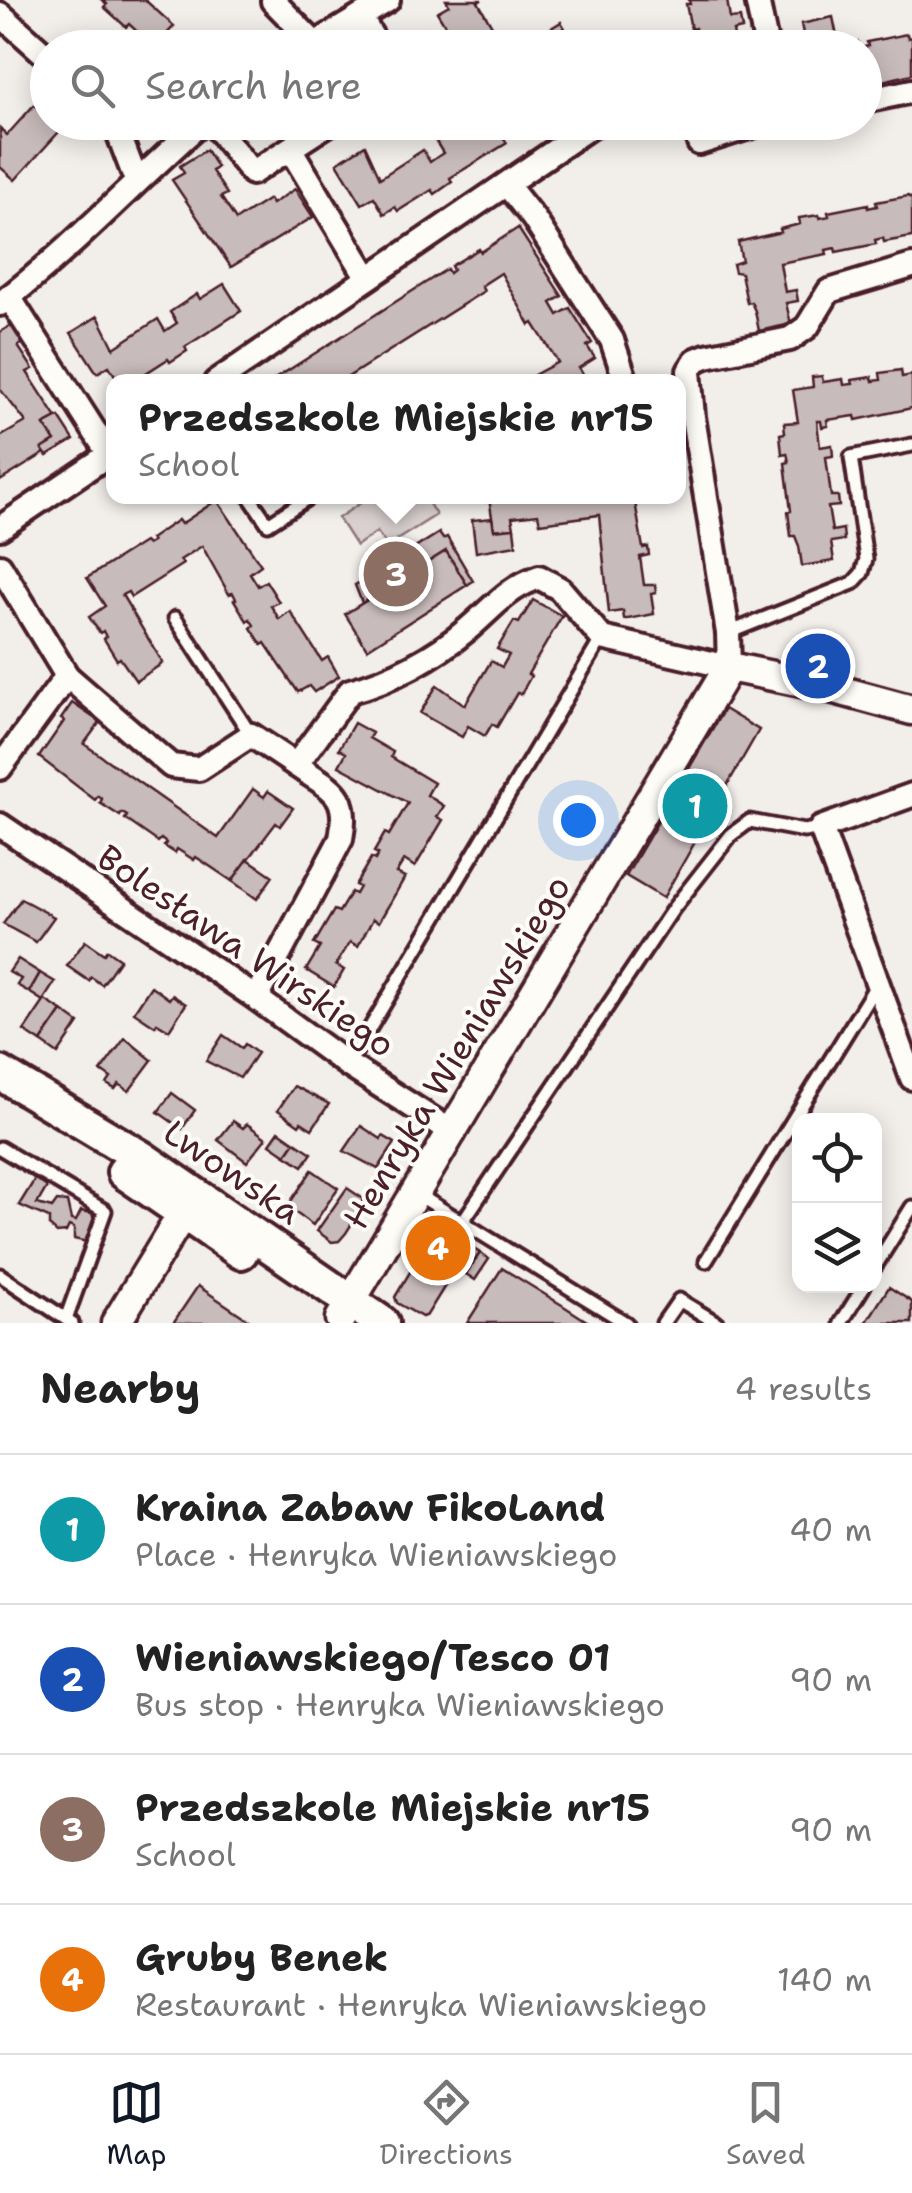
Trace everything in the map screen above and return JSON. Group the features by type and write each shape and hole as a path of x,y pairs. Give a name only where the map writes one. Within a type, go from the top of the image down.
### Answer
{"main road":[{"name":"Lwowska","path":"0,1074 128,1150 197,1209 346,1315 382,1323"}],"street":[{"path":"273,0 298,30"},
{"path":"337,30 388,0"},
{"path":"758,0 764,30"},
{"path":"0,14 30,41"},
{"path":"360,16 368,30"},
{"path":"882,97 912,91"},
{"path":"121,140 136,180"},
{"path":"106,446 3,299 68,246 182,140"},
{"path":"226,140 252,174 305,140"},
{"path":"228,374 571,140"},
{"path":"699,143 708,140"},
{"path":"291,150 368,278"},
{"path":"507,184 612,340 623,374"},
{"path":"729,667 728,632 686,418 687,379 696,360 706,356 790,338 807,326 829,291 912,266"},
{"path":"0,528 106,456"},
{"path":"0,566 67,676 171,766 199,769 250,735 337,794 346,813 341,839 256,998"},
{"path":"296,765 350,691 386,682 465,631 515,586 539,578 560,590 602,638 831,688 912,710"},
{"name":"Henryka Wieniawskiego","path":"346,1315 729,667"},
{"path":"0,768 67,676"},
{"path":"912,796 822,828 912,1078"},
{"name":"Bolesława Wirskiego","path":"0,825 348,1065 454,1133"},
{"path":"116,1323 197,1209"},
{"path":"138,1323 197,1209"}],"lane":[{"path":"728,632 853,582 862,573 866,559 851,457 912,445"},
{"path":"254,504 268,524 299,504"},
{"path":"175,618 250,735"},
{"path":"348,1065 602,638"},
{"path":"461,1224 673,909 731,834 750,820 804,831 822,828"},
{"path":"706,1261 877,984"},
{"path":"0,1148 105,1210 69,1321 0,1275"},
{"path":"418,1194 626,1323"},
{"path":"882,1255 912,1207"},
{"path":"840,1323 859,1293"},
{"path":"663,1323 679,1300 717,1323"}],"shaded area":[{"path":"359,504 429,504 436,515 387,546 377,532 356,546 338,518"}],"building":[{"path":"102,0 145,0 174,26 170,30 135,30 129,24 126,27 104,7 107,4"},
{"path":"446,0 482,0 478,2 492,26 488,30 448,30 437,12 449,5"},
{"path":"689,0 727,0 730,19 740,18 742,29 691,29 686,4 690,4"},
{"path":"833,17 836,30 802,30 801,24"},
{"path":"561,22 566,30 548,30"},
{"path":"907,34 912,37 912,74 882,81 882,39"},
{"path":"30,109 30,140 52,140 15,180 0,167 0,128 7,135"},
{"path":"436,142 507,143 450,178 452,182 435,194 432,190 398,211 395,207 384,214 374,197 362,204 337,163 365,145 380,178 423,150 430,162 443,153"},
{"path":"206,150 217,167 212,171 227,194 221,197 236,220 269,199 272,204 295,189 313,217 231,267 172,180 184,173 180,166"},
{"path":"908,196 912,199 912,237 884,242 883,238 875,240 876,244 836,252 835,248 826,250 827,254 780,263 785,292 796,290 798,301 786,303 791,324 759,331 755,311 751,302 747,303 741,273 735,272 733,264 742,261 738,242 781,232 780,229 800,224 799,218 820,218 829,216 828,212 868,204 868,208 877,206 876,202"},
{"path":"518,228 562,296 551,303 558,315 570,308 592,343 587,346 595,358 579,368 582,374 536,374 558,362 533,323 530,325 501,273 481,286 484,291 353,374 283,374 447,269 449,273 453,270 451,266 479,249 481,252"},
{"path":"224,284 241,311 185,347 187,351 144,374 114,374 109,366 97,373 71,333 98,316 114,348 158,319 165,331 177,323 170,312 197,294 200,299"},
{"path":"12,325 24,343 18,346 33,369 27,372 57,418 44,425 55,441 42,449 45,453 0,481 0,437 26,422 0,389 0,332"},
{"path":"901,370 902,377 912,375 912,408 856,420 855,416 827,420 828,426 822,427 821,421 817,421 820,447 832,445 833,456 826,457 831,496 838,496 839,506 828,507 832,531 843,529 844,540 831,542 834,561 802,566 799,546 795,536 791,536 785,463 789,462 787,453 782,454 780,434 785,433 784,423 798,422 793,390 813,387 812,377 822,376 823,382 843,379 844,385 872,377 873,381 881,380 880,373"},
{"path":"59,417 74,440 47,456 42,449 55,441 44,425"},
{"path":"211,504 220,504 261,565 250,573 258,586 266,581 279,602 271,606 279,619 290,611 322,661 328,657 339,676 314,692 309,686 298,692 265,643 262,645 251,628 254,625 250,619 247,621 233,593 229,594 202,546 180,560 183,564 131,597 128,592 122,595 163,663 136,681 89,617 105,606 87,578 144,542 152,542 150,539 178,520 181,524"},
{"path":"490,504 635,504 643,548 648,547 649,555 640,557 644,585 655,585 656,593 651,594 654,614 624,619 623,611 609,613 599,515 540,523 538,514 512,517 514,528 494,530"},
{"path":"492,518 494,530 514,528 516,545 476,552 472,520"},
{"path":"439,533 443,539 447,537 473,581 467,585 446,551 403,578 397,568 396,560"},
{"path":"446,551 467,585 367,649 345,614"},
{"path":"382,569 395,583 362,603 355,585"},
{"path":"533,600 562,616 528,674 531,676 521,694 517,693 497,727 492,724 485,736 468,726 462,737 420,713 437,685 465,705 491,661 502,667 509,655 497,649"},
{"path":"72,703 100,722 84,744 218,838 253,789 264,797 268,791 293,808 280,826 276,823 232,881 196,857 194,860 164,846 166,843 161,839 158,842 125,819 127,816 120,816 100,803 102,799 98,796 95,800 39,757"},
{"path":"724,709 759,730 717,803 726,808 719,820 711,814 663,898 626,876"},
{"path":"354,723 372,733 369,738 393,752 391,757 434,783 427,795 444,806 437,817 443,820 415,867 404,860 396,873 405,877 379,922 373,919 358,946 350,942 336,965 344,970 334,987 306,970 320,947 314,944 334,910 339,912 351,892 355,894 359,887 355,885 371,858 375,860 378,854 374,852 385,833 389,835 408,803 339,766 346,753 339,749"},
{"path":"248,859 273,876 257,899 232,881"},
{"path":"21,899 54,917 36,942 3,924"},
{"path":"85,941 120,959 102,985 67,966"},
{"path":"18,959 40,973 29,992 17,985 21,979 9,972"},
{"path":"40,973 55,982 43,1001 29,992"},
{"path":"151,986 169,999 172,995 186,1004 169,1030 134,1012"},
{"path":"45,1000 62,1011 41,1042 24,1031"},
{"path":"62,1011 79,1023 58,1054 41,1042"},
{"path":"223,1035 257,1053 240,1078 206,1061"},
{"path":"125,1038 152,1060 129,1091 119,1084 115,1089 107,1084 111,1078 101,1071"},
{"path":"294,1086 329,1104 312,1129 278,1110"},
{"path":"172,1093 195,1110 182,1129 158,1112"},
{"path":"233,1121 243,1128 247,1124 266,1138 247,1162 218,1140"},
{"path":"361,1126 395,1143 378,1169 344,1151"},
{"path":"279,1131 295,1142 286,1155 270,1144"},
{"path":"295,1142 312,1153 303,1166 286,1155"},
{"path":"312,1170 338,1188 313,1225 287,1207"},
{"path":"35,1179 47,1187 37,1204 52,1208 57,1201 67,1202 71,1220 76,1221 81,1211 92,1213 95,1224 87,1242 74,1239 74,1228 69,1226 66,1232 57,1233 49,1226 49,1218 19,1205"},
{"path":"347,1188 362,1198 363,1206 346,1233 332,1242 317,1231"},
{"path":"437,1227 480,1253 466,1274 456,1268 422,1317 397,1303 395,1297"},
{"path":"480,1253 489,1259 475,1280 466,1274"},
{"path":"502,1268 562,1305 590,1323 467,1323"},
{"path":"198,1286 253,1323 173,1323"},
{"path":"889,1287 912,1302 912,1323 866,1323"}],"place":[{"name":"Przedszkole Miejskie nr15","path":"396,574"},
{"name":"Wieniawskiego/Tesco 01","path":"818,666"},
{"name":"Kraina Zabaw FikoLand","path":"695,806"},
{"name":"Gruby Benek","path":"438,1248"}]}
